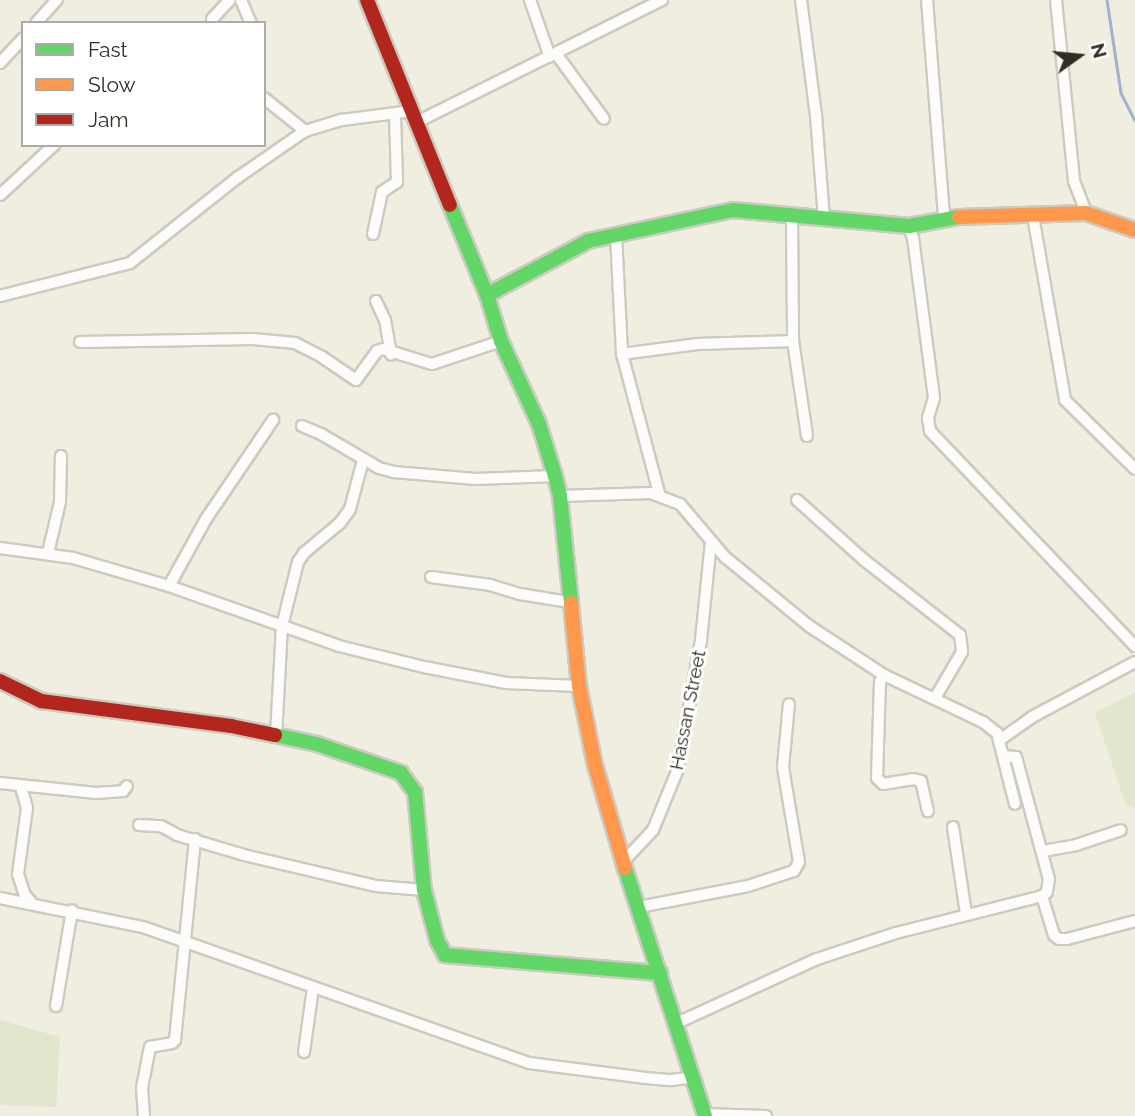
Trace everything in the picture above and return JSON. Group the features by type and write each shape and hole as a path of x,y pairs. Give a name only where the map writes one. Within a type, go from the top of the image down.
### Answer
{"street":[{"path":"212,19 230,0"},
{"path":"242,0 250,21"},
{"path":"367,0 487,295 501,341 539,424 555,476 560,496 579,685 591,734 594,765 705,1115 766,1116"},
{"path":"530,0 554,56 604,119"},
{"path":"0,296 130,263 227,185 305,131 342,120 414,116 554,56 662,0"},
{"path":"801,0 816,115 824,220"},
{"path":"927,0 944,218"},
{"path":"1056,0 1074,181 1086,213"},
{"path":"38,21 54,1"},
{"path":"0,63 21,40"},
{"path":"266,100 305,131"},
{"path":"373,234 382,192 397,182 396,115"},
{"path":"0,195 52,147"},
{"path":"487,295 588,241 733,210 909,226 944,218 1086,213 1135,230"},
{"path":"1033,216 1065,400 1135,469"},
{"path":"792,217 793,341 807,436"},
{"path":"909,226 914,238 934,398 928,418 930,431 1135,646"},
{"path":"617,235 622,354 659,493"},
{"path":"376,301 385,320 391,354"},
{"path":"80,342 253,339 295,343 322,356 356,380 377,351 383,349 391,354 432,364 501,341"},
{"path":"622,354 697,344 793,341"},
{"path":"169,586 206,519 273,420"},
{"path":"302,426 321,434 363,460 394,472 476,479 555,476"},
{"path":"48,553 60,502 61,456"},
{"path":"276,736 282,626 298,562 350,509 363,460"},
{"path":"560,496 659,493 688,511 711,542 809,626 884,676 983,722 1001,739 1015,804"},
{"path":"797,500 864,560 960,635 962,652 935,698"},
{"name":"Hassan Street","path":"623,862 653,830 678,769 701,640 711,542"},
{"path":"0,548 48,553 169,586 339,646 424,667 506,683 579,685"},
{"path":"431,577 491,585 520,594 569,601"},
{"path":"1001,739 1032,718 1135,662"},
{"path":"884,676 880,682 877,778 883,784 913,779 920,781 928,811"},
{"path":"0,681 41,701 231,726 317,744 407,777 415,792 424,890 437,940 445,955 660,973"},
{"path":"639,907 748,886 794,872 799,862 783,767 789,704"},
{"path":"677,1023 817,959 967,914 1042,896 1049,886 1016,757 1003,756"},
{"path":"0,783 114,793 123,791 127,786"},
{"path":"21,786 27,808 18,874 25,895 31,902"},
{"path":"139,825 161,826 177,835 265,860 376,886 424,890"},
{"path":"953,827 967,914"},
{"path":"1042,851 1076,845 1121,830"},
{"path":"144,1116 142,1088 150,1047 175,1040 195,839"},
{"path":"1042,896 1054,935 1059,939 1135,921"},
{"path":"0,898 72,910 143,927 529,1063 646,1078 671,1080 694,1077"},
{"path":"56,1006 72,910"},
{"path":"304,1052 313,988"}],"green space":[{"path":"1135,692 1135,808 1126,806 1095,713"},
{"path":"0,1020 60,1037 56,1107 0,1105"}],"waterway":[{"path":"1107,0 1121,93 1135,120"}],"traffic: fast":[{"path":"450,205 487,295 501,341 539,424 555,476 560,496 571,603"},
{"path":"487,295 588,241 733,210 909,226 959,217"},
{"path":"275,735 317,744 401,773 415,792 424,890 437,940 445,955 660,973"},
{"path":"625,868 705,1116"}],"traffic: slow":[{"path":"959,217 1086,213 1135,230"},
{"path":"571,603 579,686 595,765 625,868"}],"traffic: jam":[{"path":"367,0 450,205"},
{"path":"0,681 41,701 231,726 275,735"}]}
